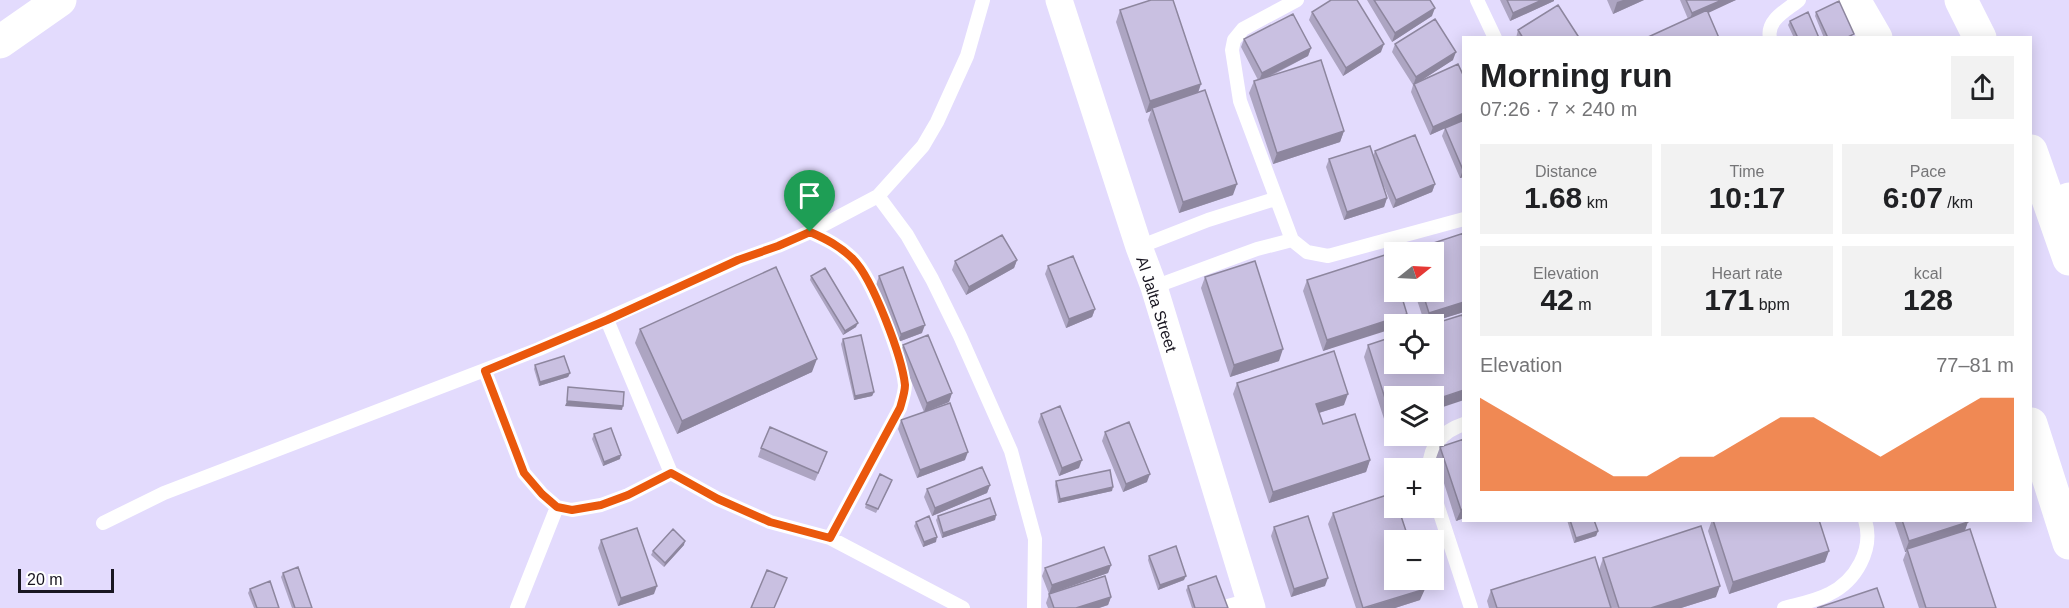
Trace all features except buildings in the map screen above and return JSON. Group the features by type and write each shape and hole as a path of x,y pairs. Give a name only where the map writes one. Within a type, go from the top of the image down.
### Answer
{"street":[{"path":"0,42 60,0"},
{"name":"Al Jalta Street","path":"1059,0 1138,247 1154,286 1251,604"},
{"path":"1854,0 1875,36"},
{"path":"1961,0 1979,36"},
{"path":"2032,153 2059,199 2069,259"},
{"path":"2032,427 2069,543"}],"lane":[{"path":"103,523 164,493 485,371 607,320 738,260 810,232 878,196 923,146 937,122 967,56 983,0"},
{"path":"1298,0 1243,29 1234,40 1232,50 1240,101 1292,240 1307,252 1328,256 1462,220"},
{"path":"1477,0 1494,36"},
{"path":"1770,36 1774,20 1799,0"},
{"path":"878,196 907,235 932,279 1011,451 1035,539 1034,608"},
{"path":"1138,247 1208,220 1275,199"},
{"path":"810,232 833,242 854,260 872,289 897,353 905,387 900,408 830,538"},
{"path":"1154,286 1257,249 1292,240"},
{"path":"607,320 671,473 718,499 770,522 830,538 963,608"},
{"path":"485,371 524,473 557,507 572,510 601,505 628,495 671,473"},
{"path":"1429,458 1434,444 1452,428 1462,425"},
{"path":"517,608 557,507"},
{"path":"1442,518 1472,608"},
{"path":"1784,608 1829,595 1849,580 1867,552 1868,530 1866,522"},
{"path":"1224,608 1251,604"}],"route":[{"path":"810,232 833,242 854,260 872,289 897,353 905,387 900,408 830,538 770,522 718,499 671,473 628,495 601,505 572,510 557,507 542,494 524,473 485,371 539,350 738,260 810,232"}]}
